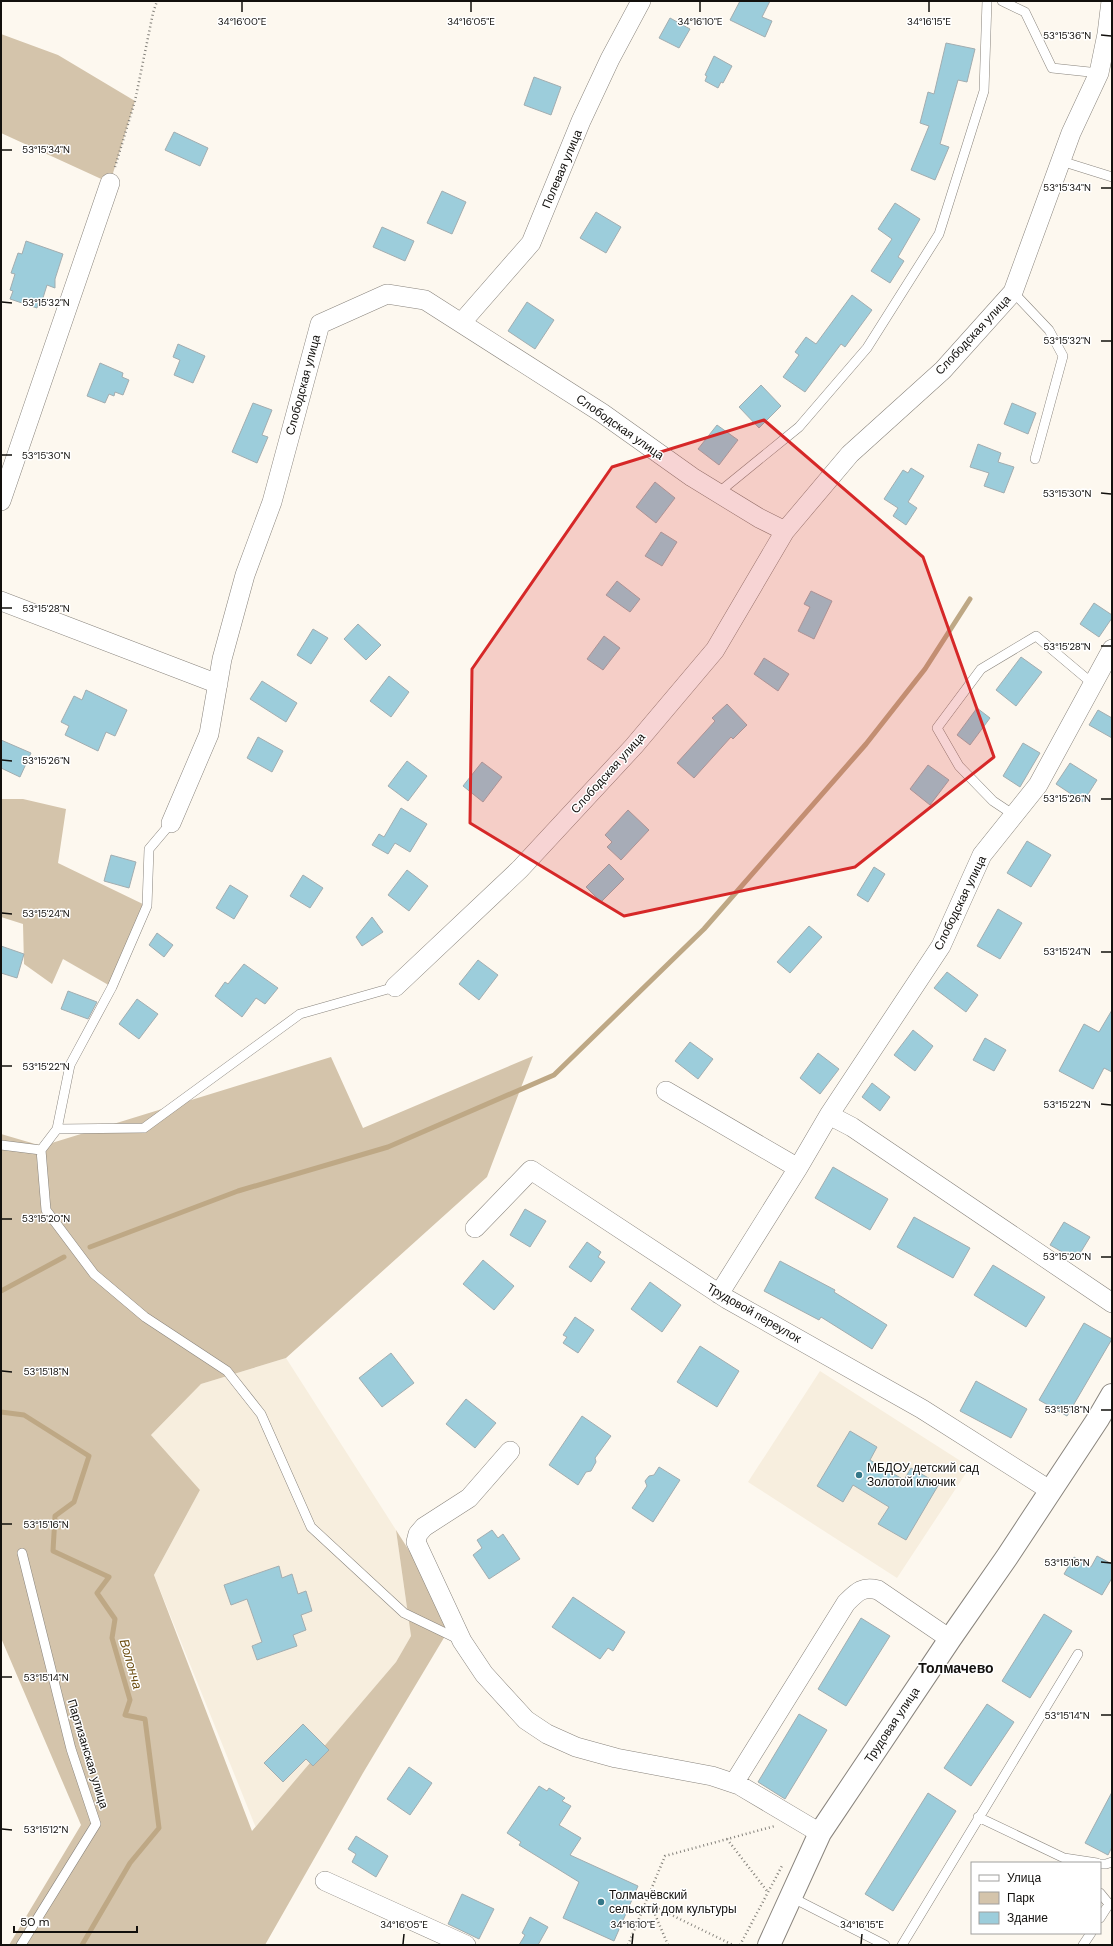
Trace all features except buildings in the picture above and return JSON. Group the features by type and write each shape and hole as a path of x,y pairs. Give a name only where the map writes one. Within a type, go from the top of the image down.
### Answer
{"street":[{"name":"Полевая улица","path":"462,322 531,243 600,80 641,1"},
{"name":"Слободская улица","path":"395,987 520,869 634,746 715,650 785,531 850,454 943,370 1013,292 1071,133 1099,73 1107,34 1111,1"},
{"path":"1,501 110,184"},
{"name":"Слободская улица","path":"172,823 208,734 222,659 245,575 272,502 320,324 387,294 425,300 462,322 602,413 718,493 759,518 785,531"},
{"path":"1,601 218,684"},
{"name":"Слободская улица","path":"829,1115 941,946 982,855 1038,785 1112,649"},
{"path":"666,1091 798,1168"},
{"path":"719,1294 798,1168 829,1115 852,1127 1112,1303"},
{"name":"Трудовой переулок","path":"475,1228 531,1170 719,1294 922,1409 1051,1491"},
{"name":"Трудовая улица","path":"769,1945 820,1832 1007,1557 1112,1395"},
{"path":"510,1451 469,1498 424,1527 418,1534 416,1542 462,1641 484,1674 526,1720 547,1734 576,1747 616,1758 699,1773 734,1783 820,1832"},
{"path":"734,1783 846,1603 857,1592 868,1588 878,1590 950,1639"},
{"path":"325,1881 466,1945"}],"lane":[{"path":"718,493 799,427 867,348 939,234 984,91 987,1"},
{"path":"1002,1 1025,12 1052,68 1099,73"},
{"path":"1061,161 1112,176"},
{"path":"1013,292 1049,330 1063,356 1035,459"},
{"path":"1014,815 993,802 959,766 938,728 981,669 1036,636 1093,684"},
{"path":"172,823 149,849 148,906 112,987 70,1065 57,1129 41,1150 46,1210 94,1274 144,1317 227,1371 261,1414 311,1527 404,1613 462,1641"},
{"path":"57,1129 144,1128 300,1014 395,987"},
{"path":"1,1145 41,1150"},
{"name":"Партизанская улица","path":"21,1945 96,1824 71,1750 22,1553"},
{"path":"902,1945 978,1817 1078,1654"},
{"path":"978,1817 1064,1858 1086,1862"},
{"path":"1101,1864 1112,1862"},
{"path":"1101,1894 1109,1904 1101,1916"},
{"path":"791,1898 885,1945"},
{"path":"1083,1945 1090,1934"}],"path":[{"path":"110,184 135,101 153,13 157,1"},
{"path":"628,1945 665,1856 799,1820"},
{"path":"727,1839 768,1891"},
{"path":"645,1903 733,1945"},
{"path":"651,1905 668,1945"}],"highlighted area":[{"path":"764,420 923,557 994,757 855,867 624,916 470,823 472,669 612,467"}],"shaded area":[{"path":"286,1358 396,1530 411,1636 396,1662 256,1828 154,1575 200,1490 151,1435 201,1384"},
{"name":"МБДОУ детский сад Золотой ключик","path":"820,1371 970,1467 897,1578 748,1482"}],"green space":[{"path":"1,34 58,55 135,101 110,183 1,133"},
{"path":"1,799 23,799 66,809 58,863 147,906 112,987 63,959 52,984 24,964 23,924 1,917"},
{"path":"533,1056 487,1177 286,1358 201,1384 151,1435 200,1490 154,1575 252,1831 396,1662 411,1636 396,1530 454,1621 363,1773 265,1945 9,1945 81,1825 1,1638 1,1134 42,1146 331,1057 363,1128"}],"waterway":[{"path":"90,1247 238,1191 388,1147 554,1075 704,929 866,744 925,669 970,599"},
{"path":"1,1291 64,1257"},
{"name":"Волонча","path":"1,1412 24,1415 89,1456 74,1502 55,1516 53,1551 109,1577 97,1593 115,1619 112,1638 130,1700 125,1715 145,1719 159,1828 130,1863 82,1945"}],"place":[{"name":"МБДОУ детский сад Золотой ключик","path":"859,1475"},
{"name":"Толмачёвский сельсктй дом культуры","path":"601,1902"}],"district":[{"name":"Толмачево","path":"956,1668"}]}
